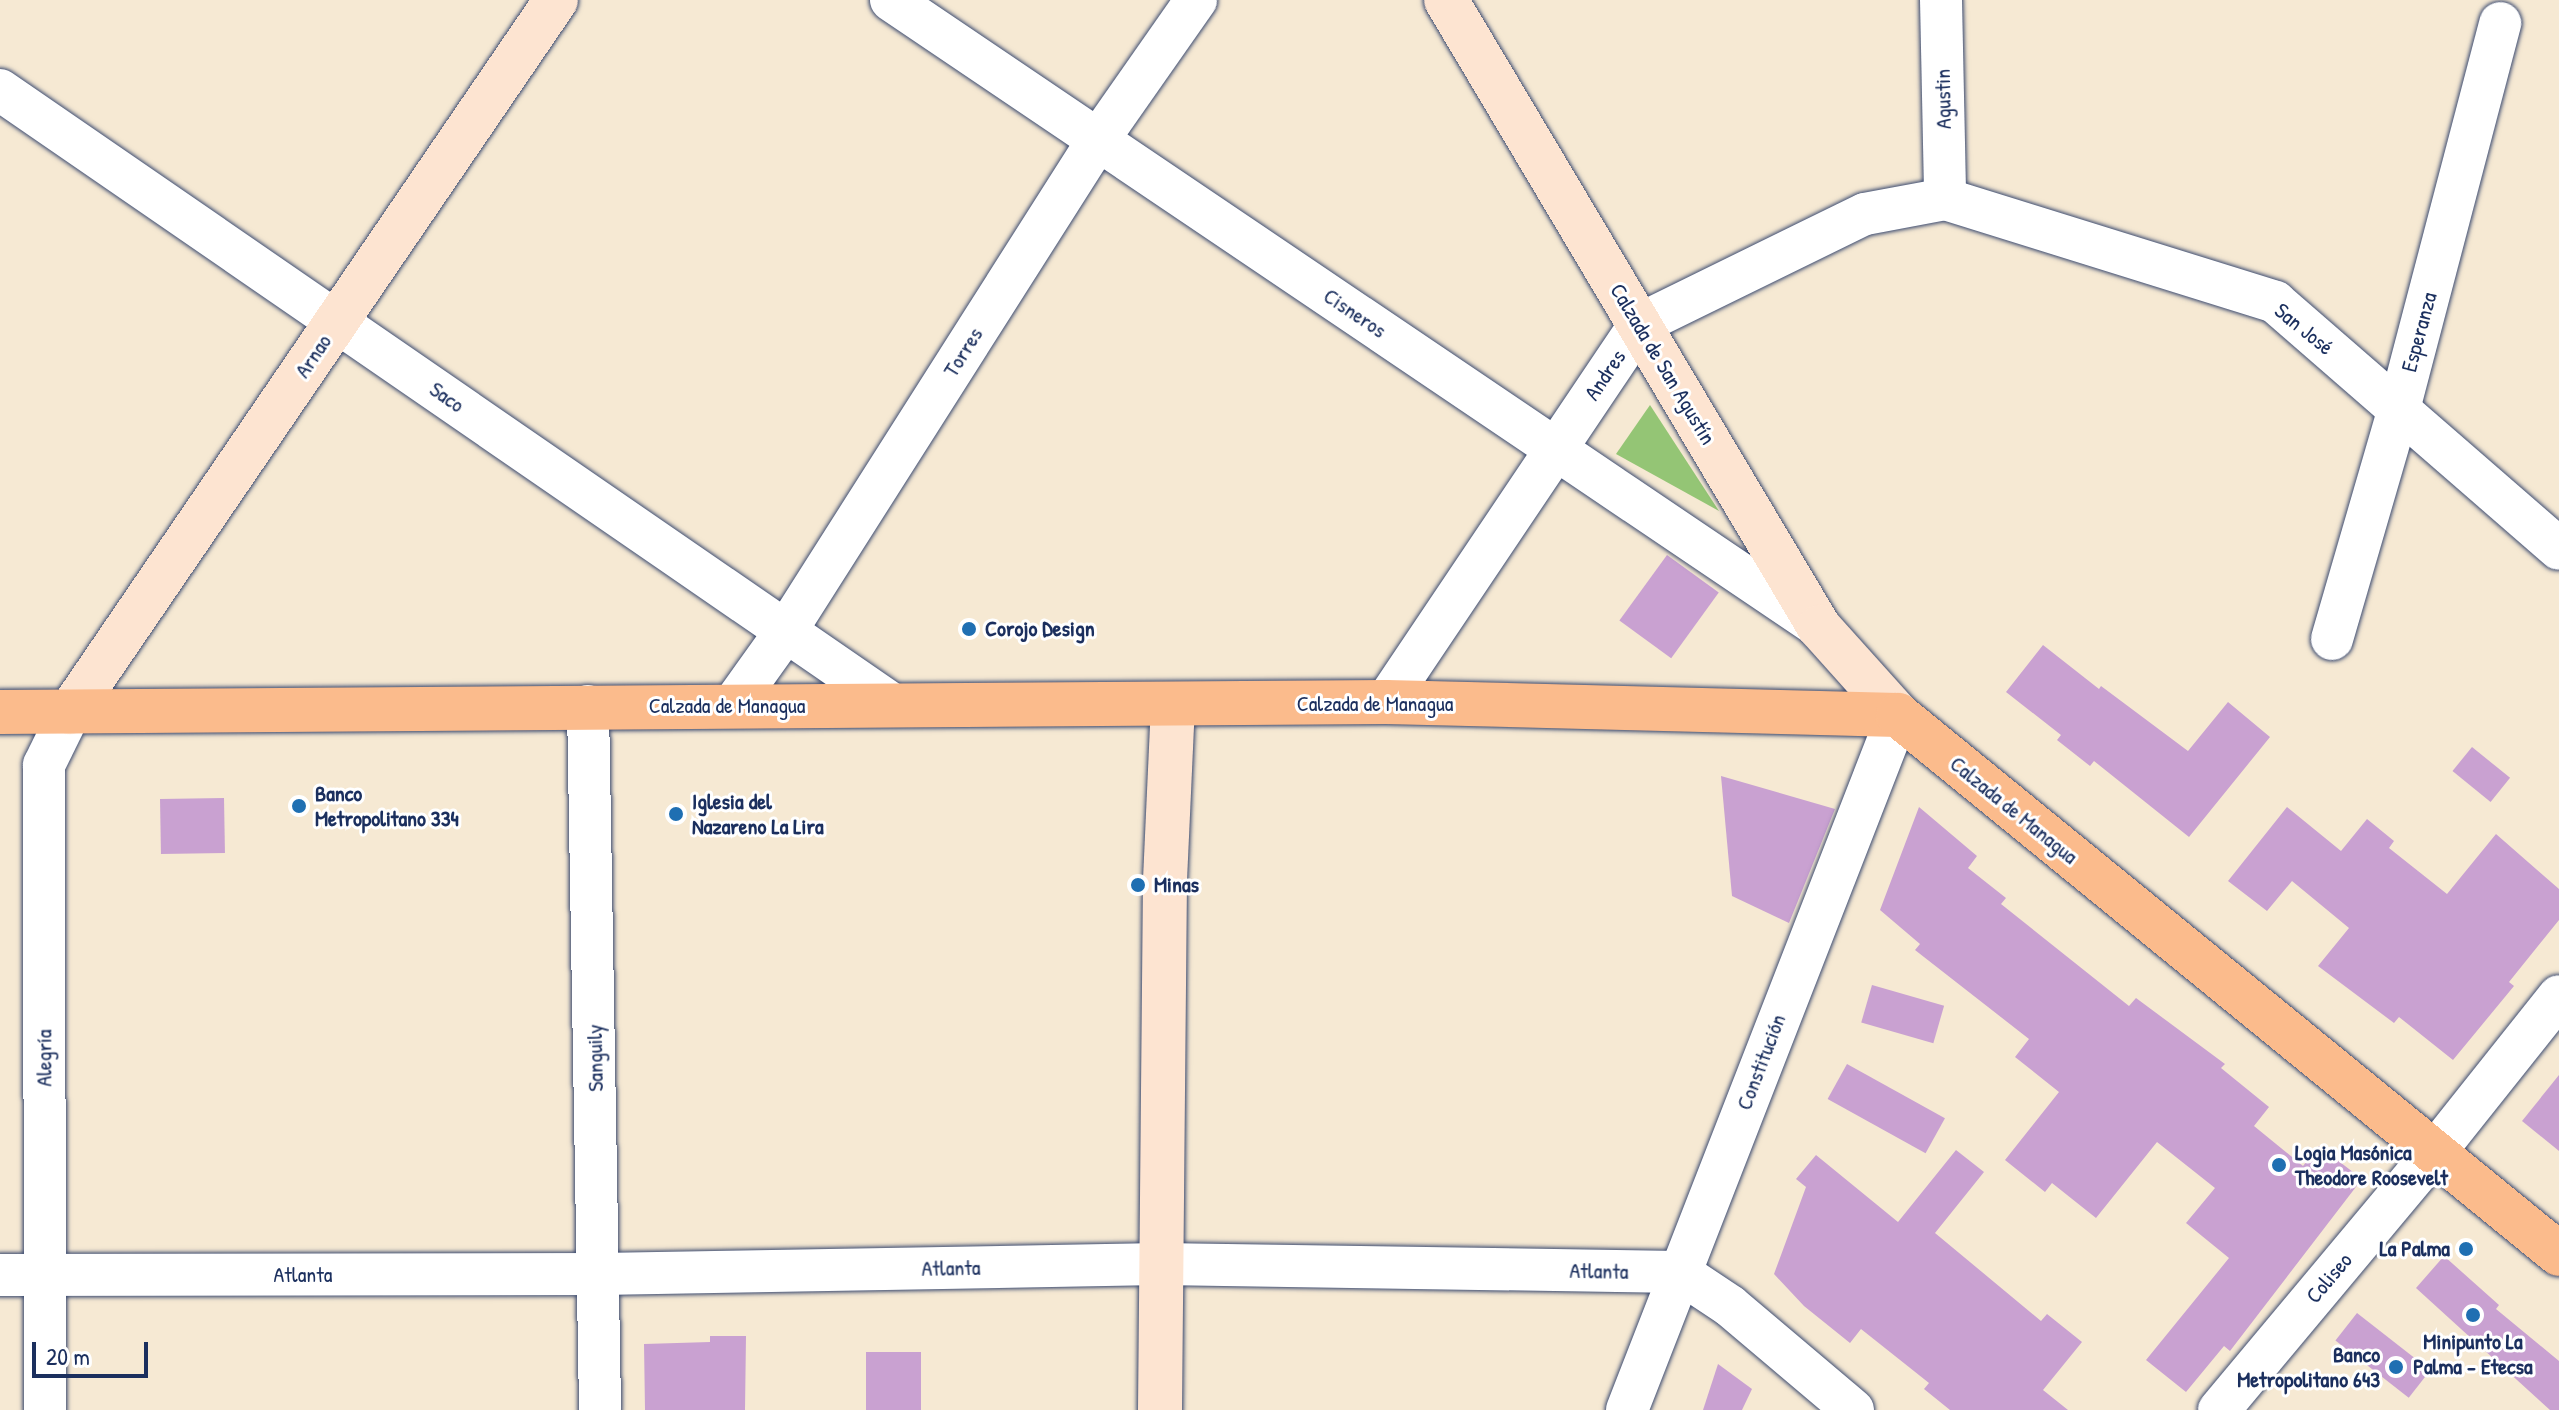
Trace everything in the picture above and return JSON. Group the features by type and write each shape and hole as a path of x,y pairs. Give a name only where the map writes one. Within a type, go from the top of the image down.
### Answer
{"main road":[{"name":"Calzada de Managua","path":"0,712 1386,702 1898,715 2559,1254"}],"street":[{"name":"Arnao","path":"70,712 556,0"},
{"name":"Cisneros","path":"891,0 1819,627"},
{"name":"Torres","path":"733,705 786,631 1098,140 1196,0"},
{"name":"Calzada de San Agustín","path":"1446,0 1819,627 1898,715"},
{"name":"Agustin","path":"1941,0 1945,199"},
{"name":"Esperanza","path":"2332,639 2399,409 2500,23"},
{"name":"Saco","path":"0,90 893,705"},
{"name":"Andres","path":"1386,702 1640,324 1865,214 1945,199"},
{"name":"San José","path":"1945,199 2275,302 2559,549"},
{"path":"1160,1410 1165,880 1173,705"},
{"name":"Sanguily","path":"588,706 600,1410"},
{"name":"Alegría","path":"45,1410 44,765 70,712"},
{"name":"Constitución","path":"1627,1410 1898,715"},
{"name":"Coliseo","path":"2219,1410 2435,1152 2559,996"},
{"name":"Atlanta","path":"0,1275 600,1274 1160,1264 1679,1272"},
{"path":"1679,1272 1730,1306 1853,1410"}],"green space":[{"path":"1650,405 1719,511 1616,454"}],"building":[{"path":"1667,555 1719,593 1671,658 1619,621"},
{"path":"2043,645 2099,689 2101,686 2188,751 2228,702 2270,737 2189,837 2094,761 2090,766 2057,740 2061,735 2006,692"},
{"path":"2472,747 2510,778 2491,802 2452,771"},
{"path":"1721,776 1835,809 1789,923 1732,896"},
{"path":"224,798 225,853 161,854 160,799"},
{"path":"1919,807 1977,856 1968,868 2006,898 2001,904 2129,1006 2136,998 2225,1064 2221,1068 2269,1107 2254,1126 2303,1166 2319,1146 2362,1179 2230,1351 2224,1346 2186,1392 2146,1360 2229,1258 2186,1223 2215,1188 2157,1142 2096,1218 2052,1183 2045,1192 2005,1160 2059,1092 2015,1057 2029,1039 1915,950 1920,944 1880,910"},
{"path":"2287,807 2341,851 2367,819 2394,841 2389,848 2447,894 2496,834 2559,889 2559,920 2509,982 2514,986 2453,1060 2399,1017 2394,1023 2318,966 2349,928 2292,881 2267,911 2228,881"},
{"path":"1872,985 1944,1006 1933,1043 1861,1022"},
{"path":"1847,1064 1945,1118 1926,1153 1828,1099"},
{"path":"2559,1075 2559,1151 2522,1121"},
{"path":"1956,1150 1984,1172 1935,1233 2041,1321 2047,1314 2082,1342 2043,1390 2068,1410 1950,1410 1924,1389 1929,1383 1861,1329 1850,1343 1804,1306 1774,1274 1806,1187 1796,1179 1816,1155 1898,1222"},
{"path":"2444,1256 2499,1305 2496,1309 2559,1361 2559,1410 2550,1410 2416,1288"},
{"path":"2357,1313 2430,1370 2409,1398 2335,1341"},
{"path":"710,1336 746,1336 745,1410 645,1410 644,1344 710,1342"},
{"path":"866,1352 921,1352 921,1410 866,1410"},
{"path":"1718,1364 1752,1389 1742,1410 1703,1410"}],"place":[{"name":"Corojo Design","path":"969,629"},
{"name":"Banco Metropolitano 334","path":"299,806"},
{"name":"Iglesia del Nazareno La Lira","path":"676,814"},
{"name":"Minas","path":"1138,885"},
{"name":"Logia Masónica Theodore Roosevelt","path":"2279,1165"},
{"name":"La Palma","path":"2466,1249"},
{"name":"Minipunto La Palma - Etecsa","path":"2473,1315"},
{"name":"Banco Metropolitano 643","path":"2396,1367"}]}
